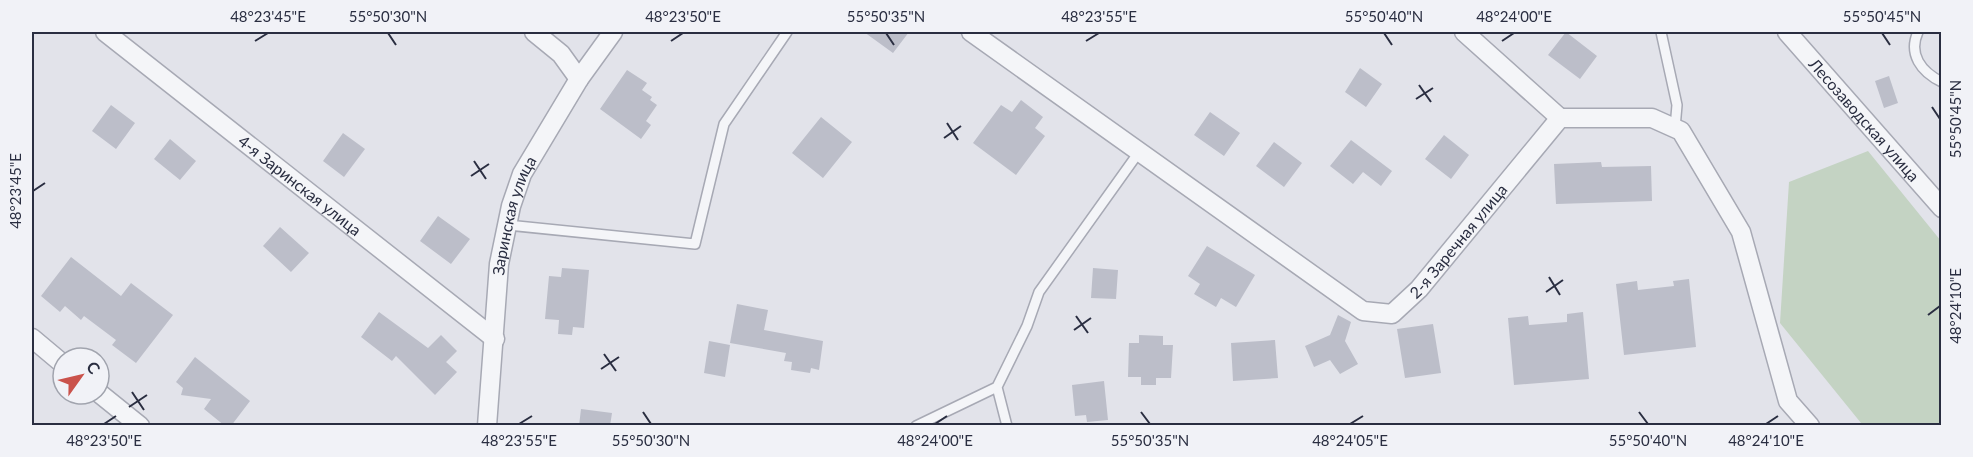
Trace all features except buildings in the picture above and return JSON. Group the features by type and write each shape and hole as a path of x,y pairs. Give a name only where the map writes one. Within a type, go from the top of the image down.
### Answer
{"street":[{"name":"4-я Заринская улица","path":"105,32 495,339"},
{"path":"534,32 561,54 579,79"},
{"name":"Заринская улица","path":"487,426 499,264 507,225 522,174 579,79 613,32"},
{"name":"2-я Заречная улица","path":"971,32 1363,311 1392,314 1419,289 1560,118"},
{"path":"1464,32 1560,118 1652,118 1681,131 1741,232 1788,401 1810,426"},
{"name":"Лесозаводская улица","path":"1787,32 1941,208"},
{"path":"32,338 51,354"},
{"path":"111,403 140,426"}],"lane":[{"path":"507,225 695,244 724,124 787,32"},
{"path":"1661,32 1677,105 1675,128"},
{"path":"1918,32 1914,42 1916,59 1928,75 1941,82"},
{"path":"916,426 997,387 1027,326 1039,292 1139,152"},
{"path":"997,387 1007,426"}],"green space":[{"path":"1868,151 1941,241 1941,425 1860,425 1861,423 1780,323 1789,182"}]}
